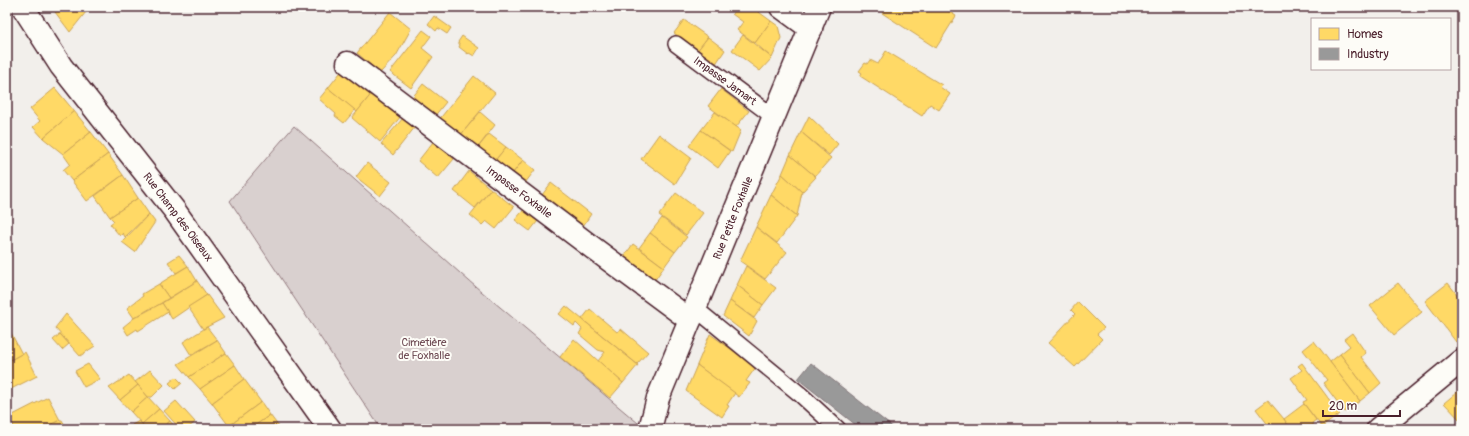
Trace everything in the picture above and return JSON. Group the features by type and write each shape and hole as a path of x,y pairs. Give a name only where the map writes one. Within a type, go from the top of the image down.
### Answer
{"street":[{"name":"Rue Champ des Oiseaux","path":"23,7 62,66 175,211 330,429"},
{"path":"781,7 811,29"},
{"name":"Rue Petite Foxhalle","path":"650,429 658,398 819,7"},
{"name":"Impasse Foxhalle","path":"348,63 591,246 693,314"},
{"path":"1378,429 1462,360"}],"lane":[{"name":"Impasse Jamart","path":"676,44 774,117"},
{"path":"693,314 801,395 838,429"}],"green space":[{"name":"Cimetière de Foxhalle","path":"294,126 469,281 638,423 636,429 381,429 230,201"}],"building: Homes":[{"path":"59,7 90,7 70,32 55,12"},
{"path":"737,7 752,7 771,21 755,43 737,30 743,22 732,14"},
{"path":"886,7 942,7 956,16 936,48 882,13"},
{"path":"390,12 411,29 396,56 380,73 357,53"},
{"path":"434,16 451,28 447,34 438,28 436,31 428,24"},
{"path":"684,20 708,37 697,51 674,33"},
{"path":"771,21 778,26 781,38 772,58 755,43"},
{"path":"423,30 431,36 422,48 433,57 411,88 390,72"},
{"path":"743,35 772,58 760,71 732,50"},
{"path":"462,36 479,48 474,56 469,53 468,54 459,47 460,45 458,42"},
{"path":"708,37 725,50 715,65 697,51"},
{"path":"886,51 942,85 940,87 950,94 939,110 930,104 922,116 860,76 862,73 859,71 865,63 867,64 870,60 878,64"},
{"path":"344,68 373,92 357,112 328,88"},
{"path":"474,76 495,93 459,137 438,121"},
{"path":"423,84 446,102 433,118 411,99"},
{"path":"55,88 74,111 43,138 33,127 40,121 30,109"},
{"path":"328,88 355,110 344,123 319,99"},
{"path":"721,89 749,111 736,127 708,106"},
{"path":"373,92 401,116 380,142 352,118"},
{"path":"74,111 91,132 63,154 43,138"},
{"path":"480,112 495,125 476,150 459,137"},
{"path":"715,112 741,130 732,152 701,130"},
{"path":"809,116 838,144 829,155 801,132"},
{"path":"403,118 415,127 393,155 381,144"},
{"path":"701,130 730,151 718,168 689,146"},
{"path":"91,132 108,154 72,181 63,170 70,164 63,154"},
{"path":"801,132 831,158 815,176 790,155"},
{"path":"489,134 506,147 493,163 476,150"},
{"path":"659,134 691,158 675,184 641,159"},
{"path":"433,142 454,159 438,178 418,161"},
{"path":"506,147 523,160 510,177 493,163"},
{"path":"108,154 123,175 87,201 72,181"},
{"path":"790,155 816,177 802,192 782,174"},
{"path":"523,160 535,170 522,187 510,177"},
{"path":"367,163 391,182 380,196 356,177"},
{"path":"469,171 491,189 475,208 454,191"},
{"path":"782,174 802,192 797,216 771,195"},
{"path":"123,175 138,198 110,217 95,196"},
{"path":"551,183 591,214 583,226 560,209 539,199"},
{"path":"491,189 514,207 496,229 486,221 482,225 470,215"},
{"path":"676,193 703,213 686,235 659,215"},
{"path":"771,195 797,216 777,243 756,227"},
{"path":"138,198 149,214 125,237 123,233 120,236 110,224 114,221 110,217"},
{"path":"527,206 541,217 530,231 515,220"},
{"path":"149,214 155,222 135,252 122,242"},
{"path":"662,218 687,237 675,252 650,233"},
{"path":"756,227 787,252 765,279 740,261"},
{"path":"650,233 675,252 664,267 639,248"},
{"path":"633,244 664,267 654,281 623,258"},
{"path":"179,255 188,266 176,273 168,262"},
{"path":"188,266 197,281 169,298 159,284"},
{"path":"746,266 776,288 763,305 737,285"},
{"path":"197,281 207,295 172,319 162,303"},
{"path":"1398,283 1422,312 1394,335 1370,306"},
{"path":"1448,283 1462,301 1462,338 1456,342 1425,301"},
{"path":"159,284 169,298 134,318 127,308 143,296 142,294"},
{"path":"737,285 763,305 754,318 730,301"},
{"path":"207,295 224,318 203,329 188,307"},
{"path":"730,301 757,321 749,336 723,316"},
{"path":"1078,302 1104,328 1097,334 1102,339 1075,367 1048,343 1075,314 1071,310"},
{"path":"162,303 168,312 138,331 137,329 128,335 123,327 134,318"},
{"path":"566,306 638,365 623,383 598,361 605,352 598,350 579,334 582,329 576,323 574,326 559,314"},
{"path":"590,309 617,332 621,329 648,352 637,364 582,319"},
{"path":"66,314 95,346 80,356 55,328"},
{"path":"207,327 217,340 191,355 183,342"},
{"path":"10,331 22,354 7,362 7,332"},
{"path":"1352,333 1366,353 1361,357 1381,383 1370,393 1340,354 1350,346 1344,339"},
{"path":"60,334 69,344 62,350 53,340"},
{"path":"710,334 756,367 746,381 750,383 739,397 697,365"},
{"path":"574,339 623,383 610,398 560,357"},
{"path":"217,340 226,353 189,377 178,364"},
{"path":"1314,341 1360,401 1345,412 1323,383 1327,380 1303,350"},
{"path":"25,352 37,376 7,391 7,362"},
{"path":"226,353 235,365 200,389 189,377"},
{"path":"1340,354 1370,393 1360,401 1330,362"},
{"path":"1302,363 1340,414 1322,427 1304,404 1303,402 1307,400 1291,378 1302,370 1298,366"},
{"path":"88,364 100,379 84,387 75,371"},
{"path":"235,365 244,379 212,403 200,389"},
{"path":"697,365 735,393 727,405 729,406 722,417 686,391"},
{"path":"150,370 164,385 152,397 148,397 135,382"},
{"path":"129,375 138,385 120,400 109,388"},
{"path":"176,377 182,383 175,389 169,383"},
{"path":"244,379 261,402 229,426 212,403"},
{"path":"138,385 148,397 131,412 120,400"},
{"path":"1462,388 1462,422 1444,403"},
{"path":"48,397 60,420 42,429 15,429 9,417"},
{"path":"148,397 159,409 142,424 131,412"},
{"path":"1268,400 1291,429 1265,429 1269,426 1256,409"},
{"path":"176,401 195,422 187,429 180,429 164,411"},
{"path":"261,402 270,415 250,429 231,429 229,426"},
{"path":"1304,404 1316,420 1312,423 1316,429 1291,429 1284,419"},
{"path":"159,409 170,421 161,429 146,429 142,424"},
{"path":"270,415 279,427 275,429 250,429"},
{"path":"62,420 67,429 42,429"},
{"path":"139,421 146,429 135,429 132,425"},
{"path":"170,421 177,429 161,429"}],"building: Industry":[{"path":"811,363 895,429 861,429 798,379"}]}
